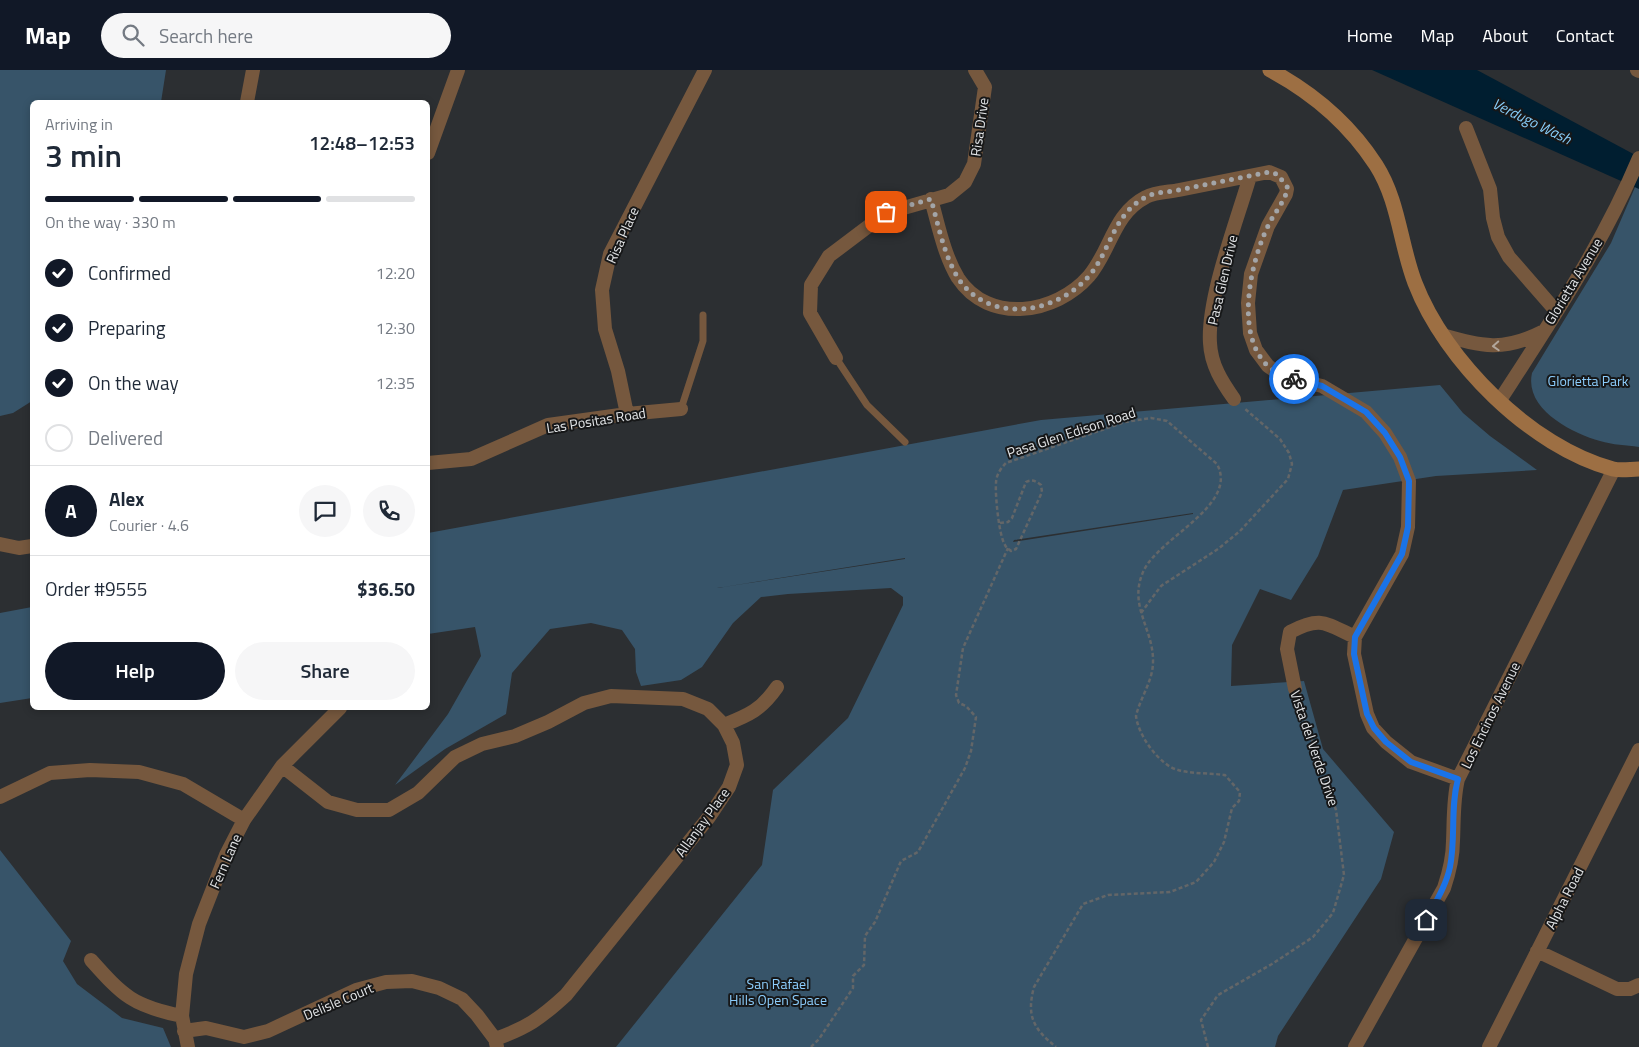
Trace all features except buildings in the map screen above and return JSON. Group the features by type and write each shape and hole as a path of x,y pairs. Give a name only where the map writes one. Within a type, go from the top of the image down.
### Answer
{"main road":[{"path":"1270,70 1303,90 1330,111 1356,136 1377,166 1394,203 1414,282 1442,335 1471,373 1527,425 1558,446 1614,469 1639,470"}],"street":[{"path":"247,100 253,70"},
{"path":"430,147 458,70"},
{"name":"Risa Place","path":"627,414 618,371 605,329 602,290 610,254 705,70"},
{"name":"Risa Drive","path":"836,358 810,312 811,285 829,256 886,212 949,195 965,182 974,164 984,87 975,70"},
{"path":"1466,128 1490,189 1492,218 1498,237 1510,257 1556,311"},
{"name":"Glorietta Avenue","path":"1500,400 1556,311 1626,188 1639,158"},
{"path":"931,199 945,246 958,277 970,292 992,306 1033,309 1067,296 1090,275 1123,214 1147,196 1269,172 1277,174 1288,188 1281,206 1268,226 1252,274 1248,303 1250,333 1256,350 1268,366 1284,377 1322,386 1366,412 1385,433 1400,457 1409,481 1408,527 1402,554 1355,637 1354,654 1367,714 1374,728 1396,752 1411,762 1458,779"},
{"name":"Pasa Glen Drive","path":"1234,399 1223,384 1212,356 1211,325 1220,278 1250,176"},
{"path":"1442,335 1487,346 1524,342 1542,332"},
{"name":"Las Positas Road","path":"430,463 471,459 548,425 681,409"},
{"name":"Los Encinos Avenue","path":"1355,1047 1444,888 1450,868 1453,843 1454,794 1458,779 1614,469"},
{"path":"0,544 19,548 30,546"},
{"name":"Vista del Verde Drive","path":"1295,689 1287,649 1290,632 1306,624 1323,622 1355,637"},
{"path":"724,725 754,712 766,703 777,688"},
{"name":"Allanjay Place","path":"282,766 328,802 357,810 389,810 418,792 455,758 482,744 515,736 593,700 611,696 683,699 708,709 724,725 733,743 737,765 729,787 709,817 566,995 545,1014 524,1029 496,1043"},
{"name":"Fern Lane","path":"188,1047 182,1016 186,974 199,924 226,855 244,820 282,766 338,710"},
{"name":"Alpha Road","path":"1489,1047 1639,750"},
{"path":"0,797 50,773 90,770 139,772 183,784 244,820"},
{"path":"1537,951 1617,989 1630,989 1639,986"},
{"path":"91,960 119,992 144,1006 182,1016"},
{"name":"Delisle Court","path":"184,1031 206,1028 244,1036 268,1031 356,990 386,982 412,981 439,988 462,999 496,1043"}],"lane":[{"path":"681,409 704,341 703,315"},
{"path":"836,358 867,405 905,442"}],"path":[{"path":"1056,1047 1040,1034 1033,1023 1030,1000 1034,987 1083,904 1108,895 1170,892 1196,882 1214,862 1224,842 1232,808 1239,801 1240,792 1225,775 1177,770 1164,762 1148,743 1137,723 1138,709 1153,669 1154,659 1140,614 1161,586 1218,549 1240,531 1282,487 1290,475 1292,464 1289,453 1280,440 1234,399"},
{"name":"Pasa Glen Edison Road","path":"1008,548 1005,545 1000,523 996,483 1001,468 1006,463 1125,422 1151,418 1167,421 1217,464 1221,472 1221,486 1209,507 1167,543 1148,564 1140,588 1138,603 1140,614"},
{"path":"811,1047 819,1039 853,988 853,976 864,965 865,936 875,922 901,861 918,852 966,768 971,751 976,717 966,706 959,703 956,695 963,648 1008,548 1011,550 1016,549 1042,492 1041,485 1031,480 1026,482 1012,518 1008,522 1000,523"},
{"name":"Vista del Verde Drive","path":"1208,1047 1202,1031 1201,1020 1218,995 1272,964 1313,936 1333,913 1344,875 1336,810 1295,689"}],"green space":[{"path":"0,70 166,70 161,100 30,100 30,402 13,413 0,416"},
{"name":"Glorietta Park","path":"1639,178 1639,447 1600,441 1576,432 1552,418 1535,398 1531,386 1532,373 1611,243"},
{"name":"San Rafael Hills Open Space","path":"1440,385 1463,413 1490,436 1537,470 1436,476 1343,490 1318,556 1291,600 1260,589 1232,645 1231,686 1304,681 1323,749 1394,832 1381,879 1278,1036 1275,1047 616,1047 762,865 773,790 848,718 903,605 903,597 891,588 761,597 733,623 702,667 681,680 641,686 636,672 635,649 622,630 591,623 550,629 512,673 506,714 445,749 395,785 448,714 481,656 475,627 430,634 430,533 1041,420","holes":["1193,514 1013,542 1014,540","905,558 905,559 717,588"]},
{"path":"30,607 30,698 0,703 0,613"},
{"path":"0,850 71,941 63,961 77,984 122,1018 163,1028 171,1047 0,1047"}],"water":[{"name":"Verdugo Wash","path":"1372,70 1477,70 1639,157 1639,189"}],"way so far":[{"path":"886,212 931,199 945,246 958,277 970,292 992,306 1033,309 1067,296 1090,275 1123,214 1147,196 1269,172 1277,174 1286,183 1288,188 1281,206 1268,226 1252,274 1248,303 1250,333 1256,350 1268,366 1284,377 1294,379"}],"route":[{"path":"1294,379 1322,386 1366,412 1385,433 1400,457 1409,481 1408,527 1402,554 1355,637 1354,654 1367,714 1374,728 1401,756 1411,762 1458,779 1454,794 1453,843 1450,868 1444,888 1426,920"}]}
